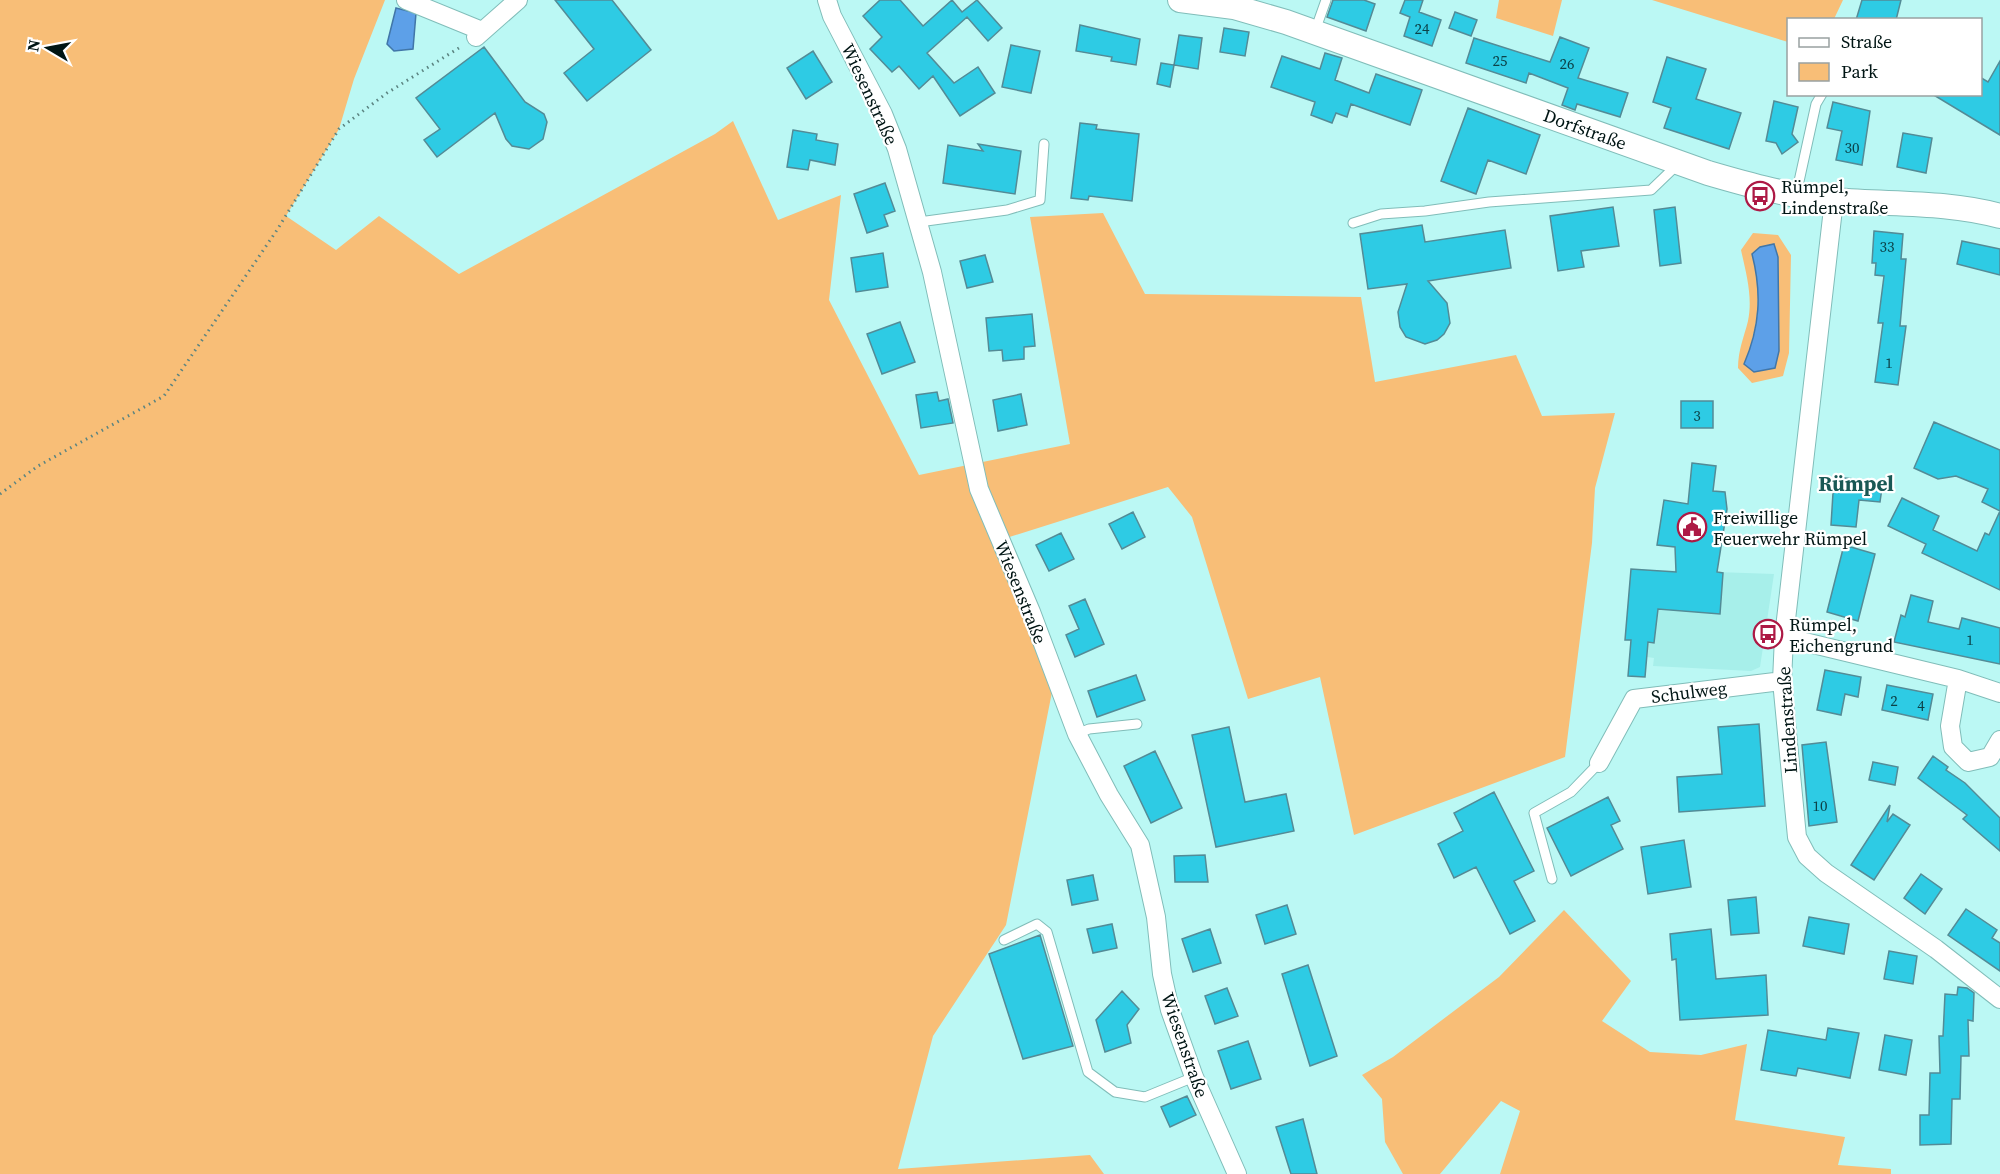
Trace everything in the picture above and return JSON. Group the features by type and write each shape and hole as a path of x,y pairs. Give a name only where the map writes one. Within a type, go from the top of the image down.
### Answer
{"street":[{"path":"406,0 479,34 518,0"},
{"name":"Wiesenstraße","path":"827,0 832,16 883,114 919,222 980,489 1031,612 1077,734 1104,787 1140,845 1156,917 1162,974 1170,1010 1194,1077 1238,1174"},
{"name":"Dorfstraße","path":"1180,0 1234,8 1315,31 1678,163 1761,188 1834,200 1935,206 2000,216"},
{"name":"Lindenstraße","path":"1834,200 1784,637 1782,681 1797,837 1807,856 1826,873 1936,949 2000,999"},
{"path":"1784,637 1958,679 2000,693"},
{"path":"1958,679 1950,726 1953,747 1968,762 1990,758 2000,740"},
{"name":"Schulweg","path":"1599,763 1634,699 1782,681"}],"lane":[{"path":"1315,31 1326,0"},
{"path":"1796,195 1816,104 1821,96"},
{"path":"919,222 1007,210 1040,200 1044,144"},
{"path":"1353,223 1381,214 1425,211 1489,202 1651,190 1678,163"},
{"path":"1077,734 1089,729 1137,724"},
{"path":"1552,879 1534,813 1571,792 1599,763"},
{"path":"1004,940 1037,924 1047,932 1088,1072 1115,1092 1145,1097 1194,1077"}],"path":[{"path":"0,494 38,466 164,396 277,230 339,129 387,93 479,34"}],"shaded area":[{"path":"1631,569 1774,574 1760,667 1751,671 1653,666 1654,658 1647,657 1645,677 1628,676 1631,641 1625,640"}],"green space":[{"path":"0,0 385,0 354,79 339,129 286,216 336,250 379,216 459,274 715,134 733,121 778,220 841,195 829,300 919,475 1070,444 1030,217 1103,213 1145,294 1361,297 1375,382 1516,355 1542,416 1615,413 1595,488 1592,543 1565,757 1354,835 1320,677 1248,699 1192,517 1168,487 1000,540 1052,692 1006,925 933,1036 898,1169 1090,1155 1104,1174 0,1174"},
{"path":"1499,0 1562,0 1553,36 1496,18"},
{"path":"1652,0 1843,0 1834,18 1787,18 1787,42"},
{"path":"1753,233 1778,235 1791,255 1789,353 1783,376 1752,383 1738,368 1750,303 1741,250","holes":["1774,244 1778,257 1779,351 1744,365 1753,337 1757,310 1757,282 1752,254"]},
{"path":"1564,910 1631,981 1602,1021 1650,1052 1701,1055 1747,1044 1735,1120 1845,1137 1838,1165 1891,1169 1891,1174 1500,1174 1520,1111 1501,1101 1440,1174 1403,1174 1385,1142 1382,1099 1362,1075 1393,1057 1499,977"}],"water":[{"path":"396,8 416,13 413,49 394,51 387,44"},
{"path":"1774,244 1778,257 1779,351 1775,368 1754,372 1744,364 1753,337 1758,310 1757,282 1752,254 1760,247"}],"building":[{"path":"555,0 612,0 651,50 587,101 564,73 594,49"},
{"path":"880,0 900,0 923,26 952,0 962,12 977,0 1002,28 988,41 967,17 927,53 954,83 978,67 995,93 960,116 933,76 919,89 899,66 892,72 870,49 882,37 863,16"},
{"path":"1333,0 1364,0 1375,4 1366,31 1327,17"},
{"path":"1405,0 1423,0 1419,12 1441,20 1432,46 1404,36 1410,17 1400,13"},
{"path":"1862,0 1901,0 1896,18 1857,18"},
{"path":"1455,12 1477,20 1471,36 1449,28"},
{"path":"1080,25 1140,39 1136,65 1111,61 1112,57 1076,51"},
{"path":"1224,28 1249,32 1245,56 1220,52"},
{"path":"1179,35 1202,38 1198,69 1174,65"},
{"path":"1560,37 1589,48 1578,78 1628,93 1620,117 1577,104 1575,110 1562,105 1568,88 1529,73 1526,83 1466,63 1474,38 1550,62"},
{"path":"1011,45 1040,51 1031,93 1002,87"},
{"path":"484,47 525,102 544,114 547,122 543,139 529,149 512,146 506,139 495,113 437,157 424,140 440,129 416,98"},
{"path":"813,51 832,82 806,99 787,68"},
{"path":"1325,53 1342,58 1335,80 1369,93 1376,74 1422,90 1410,125 1351,104 1347,117 1336,113 1332,123 1311,115 1315,102 1271,87 1282,56 1320,69"},
{"path":"1667,57 1706,69 1696,99 1741,113 1729,149 1664,128 1671,108 1653,102"},
{"path":"2000,61 2000,135 1935,96 1982,96 1982,78 1988,82"},
{"path":"1161,63 1174,65 1170,87 1157,84"},
{"path":"1774,101 1798,107 1792,134 1798,142 1782,154 1776,143 1766,141"},
{"path":"1833,102 1870,111 1862,165 1836,160 1842,131 1827,128"},
{"path":"1468,108 1540,135 1526,174 1488,160 1476,194 1441,181"},
{"path":"1080,123 1097,125 1096,129 1139,134 1132,201 1089,196 1088,200 1071,198"},
{"path":"793,130 817,134 816,140 838,144 835,165 810,160 808,170 787,167"},
{"path":"1903,133 1932,138 1926,173 1897,167"},
{"path":"978,144 1021,151 1015,194 943,183 948,145 983,151"},
{"path":"885,183 895,211 884,215 888,226 867,233 854,194"},
{"path":"1613,207 1619,246 1581,251 1584,267 1558,271 1550,216"},
{"path":"1675,207 1681,263 1660,266 1654,210"},
{"path":"1422,225 1425,242 1505,230 1511,268 1428,281 1447,303 1450,323 1444,334 1437,340 1425,344 1406,337 1400,327 1398,312 1407,284 1368,289 1360,234"},
{"path":"1874,231 1903,234 1901,259 1906,259 1900,326 1906,326 1898,385 1875,382 1883,323 1878,323 1884,276 1875,275 1876,263 1872,263"},
{"path":"1962,241 2000,249 2000,275 1957,264"},
{"path":"883,253 888,287 856,292 851,258"},
{"path":"985,255 993,282 967,288 960,261"},
{"path":"1032,314 1035,346 1024,347 1024,359 1003,361 1002,350 989,351 986,318"},
{"path":"900,322 915,362 882,374 867,334"},
{"path":"937,392 939,401 948,399 953,423 921,428 916,395"},
{"path":"1021,394 1027,425 998,431 993,400"},
{"path":"1681,401 1713,401 1713,428 1681,428"},
{"path":"1934,422 2000,450 2000,511 1982,502 1988,489 1956,476 1938,479 1914,468"},
{"path":"1692,463 1716,466 1713,491 1725,492 1727,509 1717,572 1723,573 1720,614 1658,609 1654,643 1648,642 1645,677 1628,676 1631,640 1625,640 1631,569 1676,572 1675,547 1657,545 1664,500 1688,504"},
{"path":"1834,477 1854,479 1854,484 1882,488 1880,502 1859,500 1856,527 1831,525"},
{"path":"1902,498 1939,516 1933,530 1977,551 1985,533 1989,535 2000,511 2000,590 1922,553 1926,544 1888,526"},
{"path":"1133,512 1145,537 1122,549 1109,524"},
{"path":"1061,533 1074,559 1049,571 1036,545"},
{"path":"1844,545 1875,554 1858,621 1827,612"},
{"path":"1911,595 1933,601 1928,622 1959,629 1962,618 2000,628 2000,664 1894,642 1901,615 1905,617"},
{"path":"1085,599 1104,644 1075,657 1066,635 1079,629 1069,606"},
{"path":"1825,670 1861,677 1858,697 1845,694 1841,715 1817,710"},
{"path":"1136,675 1145,700 1097,717 1088,691"},
{"path":"1887,685 1933,694 1928,720 1882,710"},
{"path":"1759,724 1765,806 1679,812 1677,777 1722,774 1718,727"},
{"path":"1229,727 1245,802 1286,794 1294,831 1216,847 1192,735"},
{"path":"1826,742 1837,822 1809,826 1802,745"},
{"path":"1155,751 1182,808 1151,823 1124,766"},
{"path":"1933,756 1948,767 1946,770 1965,783 2000,818 2000,851 1963,819 1967,815 1918,778"},
{"path":"1873,762 1898,767 1895,785 1869,780"},
{"path":"1494,792 1534,871 1514,881 1535,921 1510,934 1476,867 1454,878 1438,844 1463,831 1454,813"},
{"path":"1608,797 1620,821 1611,825 1623,849 1571,876 1547,828"},
{"path":"1890,805 1887,822 1893,814 1910,825 1874,880 1851,865"},
{"path":"1684,840 1691,887 1648,894 1641,847"},
{"path":"1205,855 1208,882 1175,882 1174,856"},
{"path":"1921,874 1942,889 1925,914 1904,898"},
{"path":"1093,875 1098,900 1072,905 1067,880"},
{"path":"1756,897 1759,933 1731,935 1728,900"},
{"path":"1287,905 1296,934 1265,944 1256,915"},
{"path":"1966,909 1997,930 1992,938 2000,943 2000,971 1948,935"},
{"path":"1809,917 1849,924 1844,954 1803,946"},
{"path":"1112,924 1117,948 1093,953 1087,929"},
{"path":"1210,929 1221,963 1193,972 1182,939"},
{"path":"1711,929 1716,979 1766,975 1768,1015 1680,1020 1676,959 1672,960 1670,934"},
{"path":"1040,935 1073,1046 1023,1059 989,954"},
{"path":"1889,951 1917,956 1913,984 1884,979"},
{"path":"1308,965 1337,1056 1310,1066 1282,974"},
{"path":"1958,987 1967,988 1974,993 1973,1021 1968,1020 1969,1056 1961,1056 1960,1099 1952,1099 1951,1144 1920,1145 1920,1115 1929,1115 1930,1073 1940,1073 1939,1036 1943,1036 1945,994 1957,995"},
{"path":"1227,988 1238,1016 1215,1024 1205,996"},
{"path":"1122,991 1139,1009 1127,1025 1131,1043 1105,1052 1096,1020"},
{"path":"1828,1028 1859,1033 1850,1078 1798,1068 1796,1076 1761,1070 1768,1030 1826,1040"},
{"path":"1885,1035 1912,1040 1906,1075 1879,1070"},
{"path":"1248,1041 1261,1079 1231,1089 1218,1051"},
{"path":"1187,1096 1196,1115 1170,1127 1161,1107"},
{"path":"1303,1119 1317,1174 1291,1174 1276,1127"}],"place":[{"name":"Rümpel, Lindenstraße","path":"1760,196"},
{"name":"Freiwillige Feuerwehr Rümpel","path":"1692,527"},
{"name":"Rümpel, Eichengrund","path":"1768,634"}],"district":[{"name":"Rümpel","path":"1856,483"}]}
